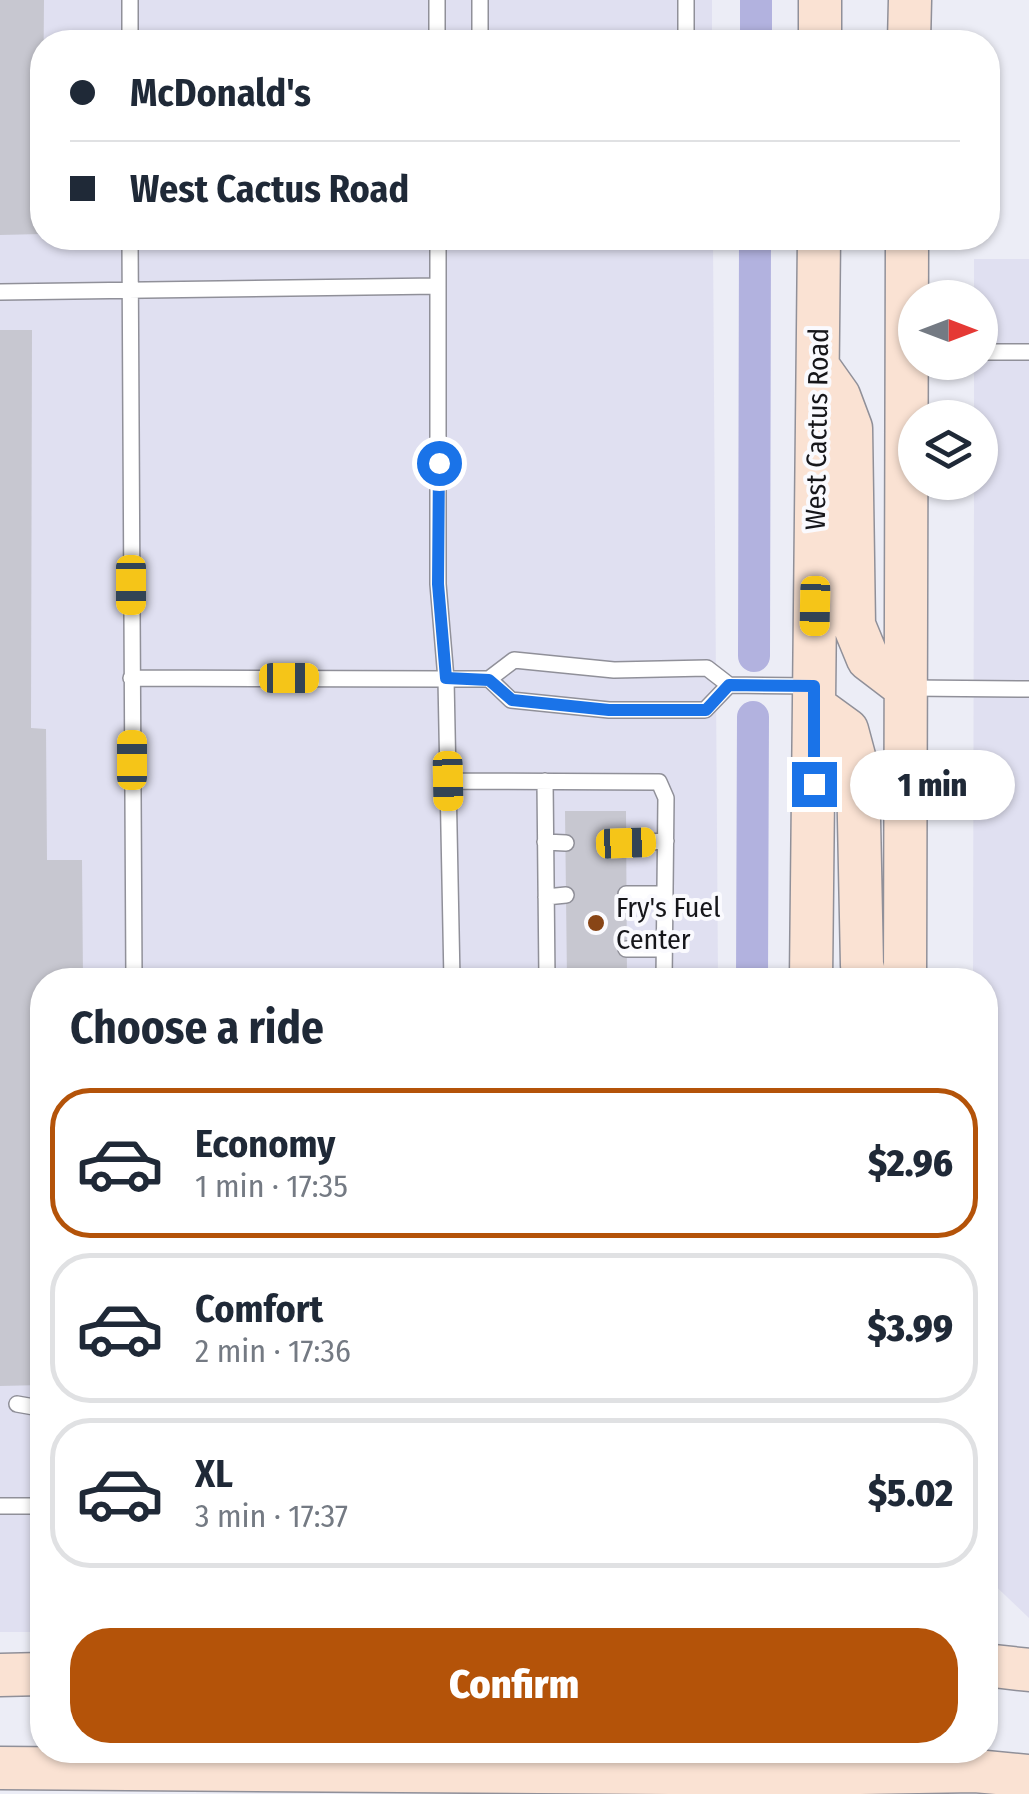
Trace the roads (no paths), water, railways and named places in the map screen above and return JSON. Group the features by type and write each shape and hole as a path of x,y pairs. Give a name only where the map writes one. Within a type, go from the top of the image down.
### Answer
{"main road":[{"path":"820,0 820,30"},
{"path":"909,30 910,0"},
{"name":"West Cactus Road","path":"812,968 819,250"},
{"path":"907,250 908,280"},
{"path":"818,367 839,396 851,428 854,624 868,658 906,688"},
{"path":"905,968 910,380"},
{"path":"814,696 846,730 858,772 863,968"},
{"path":"998,1666 1029,1670"},
{"path":"0,1675 30,1674"},
{"path":"0,1768 975,1771 1029,1776"}],"lane":[{"path":"130,0 130,30"},
{"path":"437,0 438,30"},
{"path":"480,0 480,30"},
{"path":"686,0 686,30"},
{"path":"130,250 134,968"},
{"path":"438,250 438,584 446,678 452,968"},
{"path":"0,292 438,286"},
{"path":"998,352 1029,352"},
{"path":"489,680 514,660 614,670 707,668 729,685 814,696"},
{"path":"131,678 489,680 512,700 609,710 706,710 729,685"},
{"path":"906,688 1029,689"},
{"path":"448,781 660,782 666,798 664,968"},
{"path":"545,781 546,968"},
{"path":"626,843 666,841"},
{"path":"545,842 566,843"},
{"path":"626,894 665,894"},
{"path":"546,896 566,895"},
{"path":"626,949 665,949"},
{"path":"546,950 566,950"},
{"path":"16,1404 30,1406"},
{"path":"0,1506 30,1506"}],"waterway":[{"path":"756,0 756,30"},
{"path":"754,656 755,250"},
{"path":"752,968 753,717"}],"place":[{"name":"Fry's Fuel Center","path":"596,923"}]}
